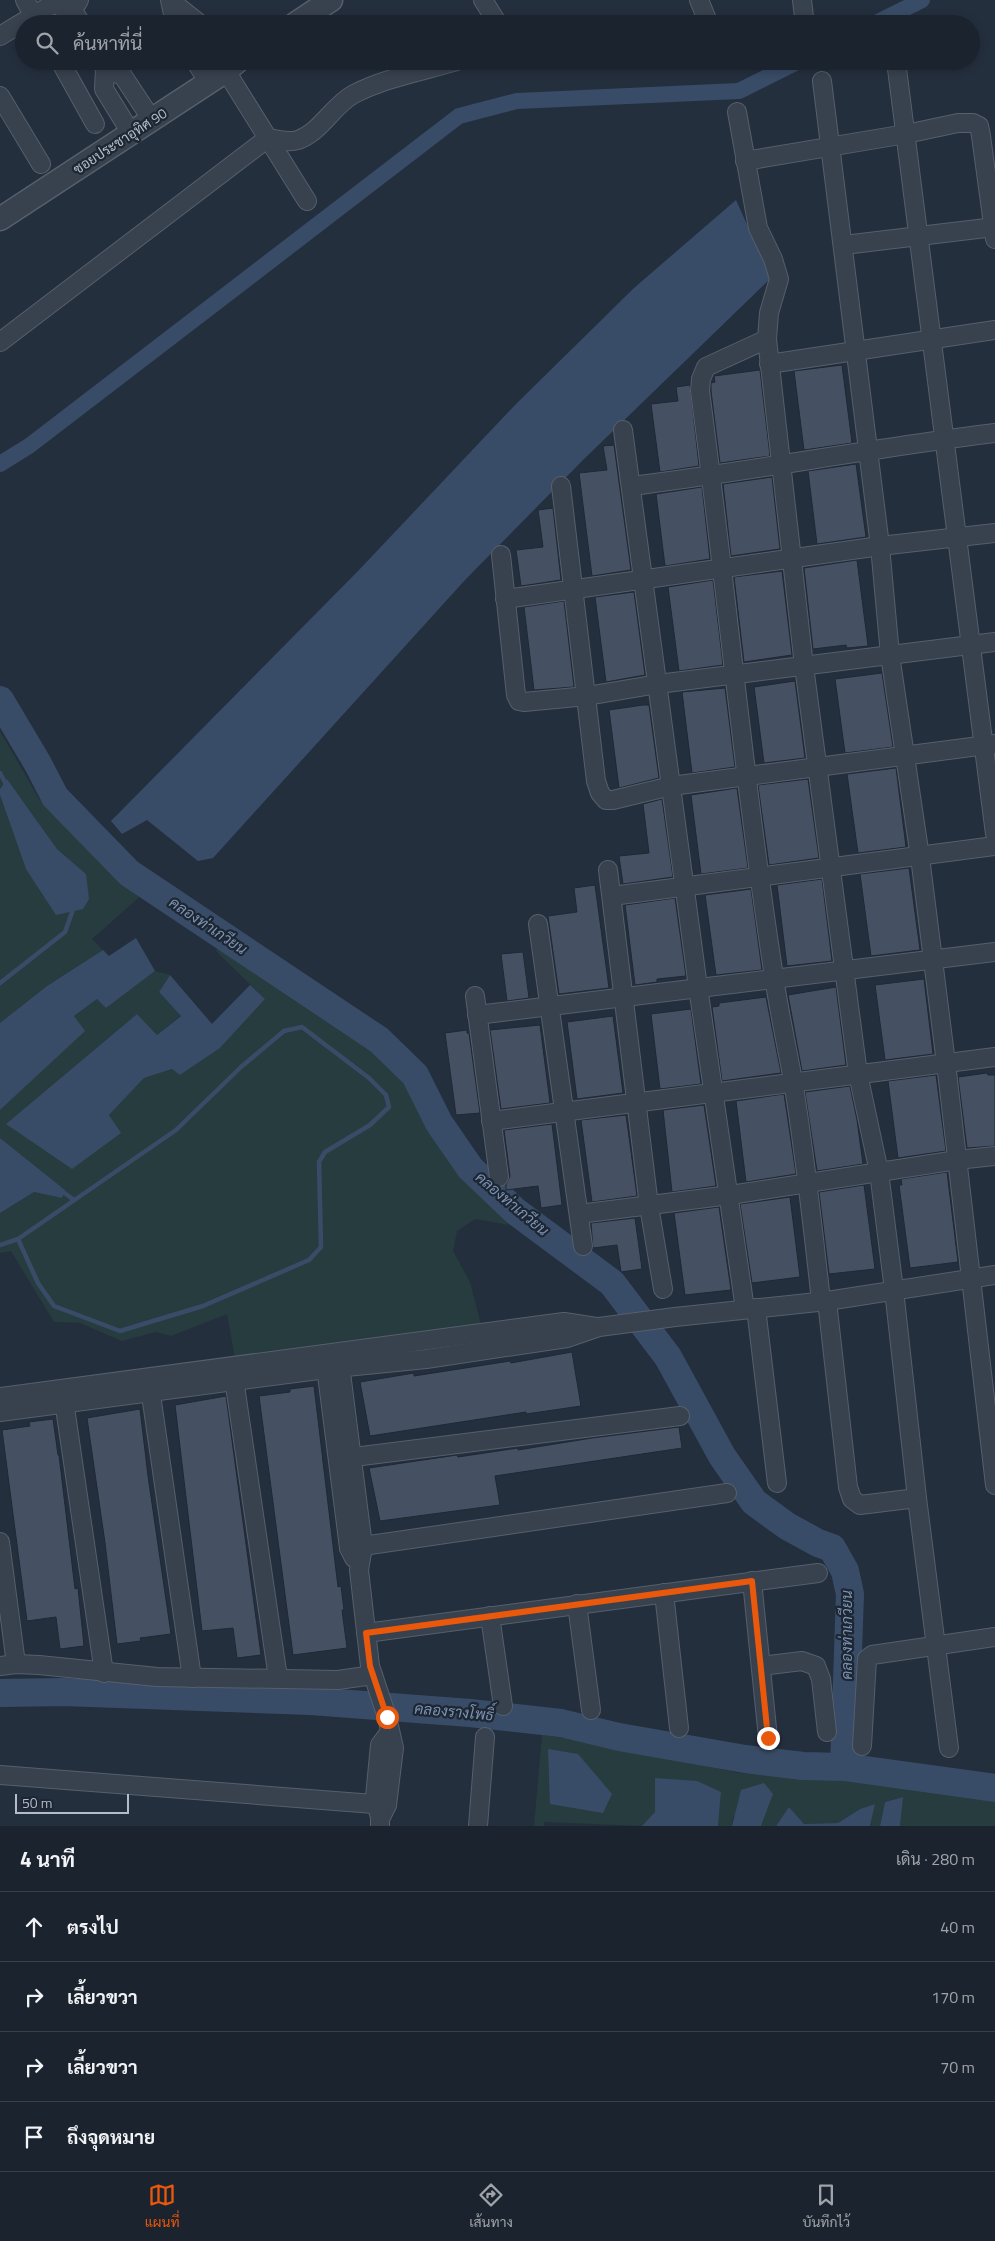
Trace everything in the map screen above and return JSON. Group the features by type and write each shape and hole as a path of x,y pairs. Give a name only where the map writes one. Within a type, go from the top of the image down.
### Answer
{"street":[{"path":"25,0 33,15"},
{"path":"308,15 331,0"},
{"path":"483,0 492,15"},
{"path":"699,0 705,15"},
{"path":"41,15 55,1 61,7 76,4"},
{"path":"170,1 173,15"},
{"path":"170,1 188,15"},
{"path":"0,36 15,29"},
{"path":"65,70 95,124"},
{"path":"103,70 104,88 131,133"},
{"path":"112,70 123,76 152,120"},
{"name":"ซอยประชาอุทิศ 90","path":"0,219 152,120 225,70"},
{"path":"227,70 307,201"},
{"path":"0,342 268,138 289,142 300,140 312,132 334,108 353,94 427,70"},
{"path":"897,70 970,645 989,744 995,834"},
{"path":"822,81 844,245 855,351 880,546 890,655 920,858 931,960 946,1063 995,1485"},
{"path":"0,96 41,164"},
{"path":"737,112 758,228 773,259 779,279 769,313 766,339 804,666 858,1074 878,1172 894,1290 917,1498 949,1748"},
{"path":"745,161 906,134 958,122 973,123 978,126 994,231 918,236 844,245"},
{"path":"769,364 995,330"},
{"path":"766,339 706,367 701,379 700,390 733,675 774,978 793,1081 848,1487 852,1499 860,1505 917,1498"},
{"path":"623,430 698,988 777,1483"},
{"path":"631,486 711,476 867,450 995,433"},
{"path":"561,486 596,781 600,793 606,800 671,786 989,744"},
{"path":"505,599 644,578 721,570 880,546 995,533"},
{"path":"501,555 516,695 519,701 530,702 587,696 658,684 995,642"},
{"path":"612,896 761,876 920,858 995,846"},
{"path":"608,870 649,1206 663,1289"},
{"path":"538,924 583,1246"},
{"path":"477,1015 995,952"},
{"path":"475,996 499,1177"},
{"path":"491,1121 715,1093 793,1081 995,1057"},
{"path":"579,1214 730,1195 807,1182 995,1156"},
{"path":"0,1397 64,1396 529,1335 567,1338 600,1327 824,1301 995,1275"},
{"path":"0,1775 381,1813 380,1745 388,1725 374,1679 366,1633 332,1361"},
{"path":"234,1374 278,1678"},
{"path":"150,1385 192,1678"},
{"path":"0,1412 64,1396"},
{"path":"64,1396 104,1673"},
{"path":"344,1458 680,1416"},
{"path":"356,1547 727,1492"},
{"path":"0,1542 8,1665 192,1678 374,1679"},
{"path":"366,1633 818,1572"},
{"path":"752,1581 768,1738"},
{"path":"664,1593 679,1728"},
{"path":"577,1604 591,1710"},
{"path":"490,1616 503,1706"},
{"path":"862,1746 867,1659 872,1656 995,1637"},
{"path":"761,1666 802,1661 816,1666 821,1678 827,1732"},
{"path":"478,1826 485,1737"}],"green space":[{"path":"0,731 39,799 84,845 145,892 92,939 103,950 47,986 0,1023 0,795 26,869 86,874 57,849 7,779 0,789"},
{"path":"222,937 295,990 300,1002 393,1063 416,1091 456,1168 509,1225 475,1219 457,1231 453,1251 470,1282 481,1325 235,1358 227,1314 171,1336 156,1332 122,1341 80,1323 54,1322 11,1251 0,1253 0,1213 34,1192 62,1198 65,1190 0,1138 0,1110 84,1031 74,1016 97,999 106,1008 155,971 170,975 159,992 181,1015 157,1035 137,1014 6,1124 120,1133 109,1115 144,1078 172,1069 181,1074 220,1048 265,999 216,951"},
{"path":"542,1735 594,1742 739,1773 796,1778 910,1781 995,1799 995,1826 900,1826 902,1797 885,1802 880,1826 870,1826 875,1804 860,1809 838,1823 804,1824 789,1807 776,1826 761,1826 773,1794 733,1817 732,1826 718,1826 721,1792 655,1778 655,1812 642,1826 544,1822 544,1826 534,1826"}],"water":[{"path":"736,200 771,278 584,459 465,580 213,858 198,861 147,820 122,834 111,821 359,570 515,405 634,288"},
{"path":"7,779 57,849 86,874 89,899 83,909 56,915 26,869 0,795 0,789"},
{"path":"136,938 155,971 106,1008 97,999 74,1016 85,1031 0,1110 0,1023 47,986 103,950 109,956"},
{"path":"170,975 212,1024 250,985 265,999 220,1048 180,1075 172,1069 144,1078 109,1115 121,1133 72,1169 6,1124 137,1014 157,1035 181,1016 159,992"},
{"path":"0,1138 65,1190 62,1198 34,1192 0,1213"},
{"path":"548,1749 578,1754 612,1794 603,1813 550,1804"},
{"path":"655,1778 697,1781 721,1792 718,1826 642,1826 655,1812"},
{"path":"764,1783 773,1794 761,1826 732,1826 741,1790"},
{"path":"903,1797 900,1826 880,1826 885,1802"},
{"path":"875,1804 870,1826 776,1826 789,1807 804,1824 838,1823 860,1809"}],"building":[{"path":"842,365 852,443 804,450 794,371"},
{"path":"760,370 770,456 720,463 711,391 711,383 715,382 714,376"},
{"path":"690,385 699,466 660,472 651,404 678,401 676,387"},
{"path":"614,445 631,570 592,576 579,473 607,470 603,446"},
{"path":"856,464 866,537 817,544 808,471"},
{"path":"772,477 780,549 731,556 723,484"},
{"path":"702,487 710,559 665,566 656,494"},
{"path":"553,508 561,580 521,586 516,550 543,547 538,510"},
{"path":"857,560 868,646 847,648 846,645 813,649 804,568"},
{"path":"782,571 792,655 744,662 734,577"},
{"path":"713,580 723,665 679,671 668,587"},
{"path":"634,592 645,675 606,682 595,597"},
{"path":"564,601 574,687 534,690 524,607"},
{"path":"882,673 893,747 845,753 835,679"},
{"path":"795,681 805,758 764,763 754,687"},
{"path":"725,688 735,767 692,773 682,692"},
{"path":"649,705 659,778 619,788 609,710"},
{"path":"896,768 906,847 858,853 847,774"},
{"path":"808,779 819,858 769,865 758,785"},
{"path":"737,788 748,868 701,874 691,795"},
{"path":"662,799 673,877 623,884 619,856 649,853 643,804"},
{"path":"909,868 920,950 871,956 860,874"},
{"path":"822,879 832,961 787,966 777,885"},
{"path":"595,885 609,988 559,994 548,916 577,912 574,888"},
{"path":"751,889 762,970 716,975 705,895"},
{"path":"675,898 686,976 657,979 657,982 635,985 625,905"},
{"path":"523,952 529,998 507,1001 501,954"},
{"path":"924,979 933,1054 885,1060 875,985"},
{"path":"836,987 846,1065 802,1071 788,995"},
{"path":"766,997 781,1073 722,1081 712,1007 719,1006 719,1003"},
{"path":"691,1009 701,1084 660,1089 651,1014"},
{"path":"613,1016 623,1093 577,1099 567,1022"},
{"path":"540,1025 550,1103 501,1109 490,1030"},
{"path":"467,1030 467,1033 469,1033 480,1113 456,1115 445,1033"},
{"path":"987,1073 988,1075 995,1075 995,1146 967,1148 958,1077"},
{"path":"936,1075 946,1151 898,1158 888,1081"},
{"path":"850,1086 863,1164 817,1171 805,1092"},
{"path":"784,1094 796,1174 746,1182 736,1101"},
{"path":"704,1105 716,1186 672,1192 663,1110"},
{"path":"626,1115 637,1196 592,1202 581,1120"},
{"path":"552,1124 562,1205 541,1208 538,1186 506,1190 510,1176 504,1130"},
{"path":"947,1172 958,1262 910,1268 899,1185 902,1185 901,1179"},
{"path":"864,1185 875,1269 829,1274 819,1192"},
{"path":"790,1197 800,1277 752,1283 740,1204"},
{"path":"719,1207 731,1290 685,1295 674,1213"},
{"path":"635,1218 642,1269 621,1272 617,1245 593,1248 591,1223"},
{"path":"572,1352 581,1406 526,1414 526,1412 370,1436 360,1382 414,1373 414,1376 510,1361 511,1363"},
{"path":"314,1386 338,1587 341,1586 347,1648 293,1655 259,1396 290,1392 290,1389"},
{"path":"226,1396 261,1655 237,1658 233,1628 202,1631 175,1405"},
{"path":"140,1409 171,1634 140,1638 141,1641 117,1644 87,1418"},
{"path":"53,1419 75,1589 78,1588 84,1646 60,1649 56,1617 27,1621 2,1430 30,1426 29,1422"},
{"path":"679,1427 682,1448 495,1476 500,1505 380,1521 369,1468 457,1455 458,1457 518,1448 518,1450"}],"waterway":[{"path":"892,15 922,0"},
{"path":"0,464 29,446 459,116 517,101 739,91 781,70"},
{"name":"คลองท่าเกวียน","path":"0,700 55,797 129,873 379,1040 415,1075 439,1123 470,1168 515,1211 612,1283 668,1357 722,1456 754,1502 787,1526 818,1543 832,1548 845,1571 850,1594 844,1767"},
{"path":"0,773 7,786"},
{"path":"0,983 65,932 74,907"},
{"path":"0,1245 18,1239 176,1130 241,1067 284,1031 302,1027 369,1078 386,1095 389,1107 370,1125 325,1152 319,1162 321,1247 309,1260 203,1306 120,1331 54,1306 38,1283 18,1239"},
{"path":"59,1189 74,1200"},
{"name":"คลองรางโพธิ์","path":"0,1693 63,1692 311,1701 470,1713 561,1723 619,1737 745,1759 803,1766 844,1767 995,1788"}],"route":[{"path":"387,1717 370,1666 366,1633 752,1581 768,1738"}]}
